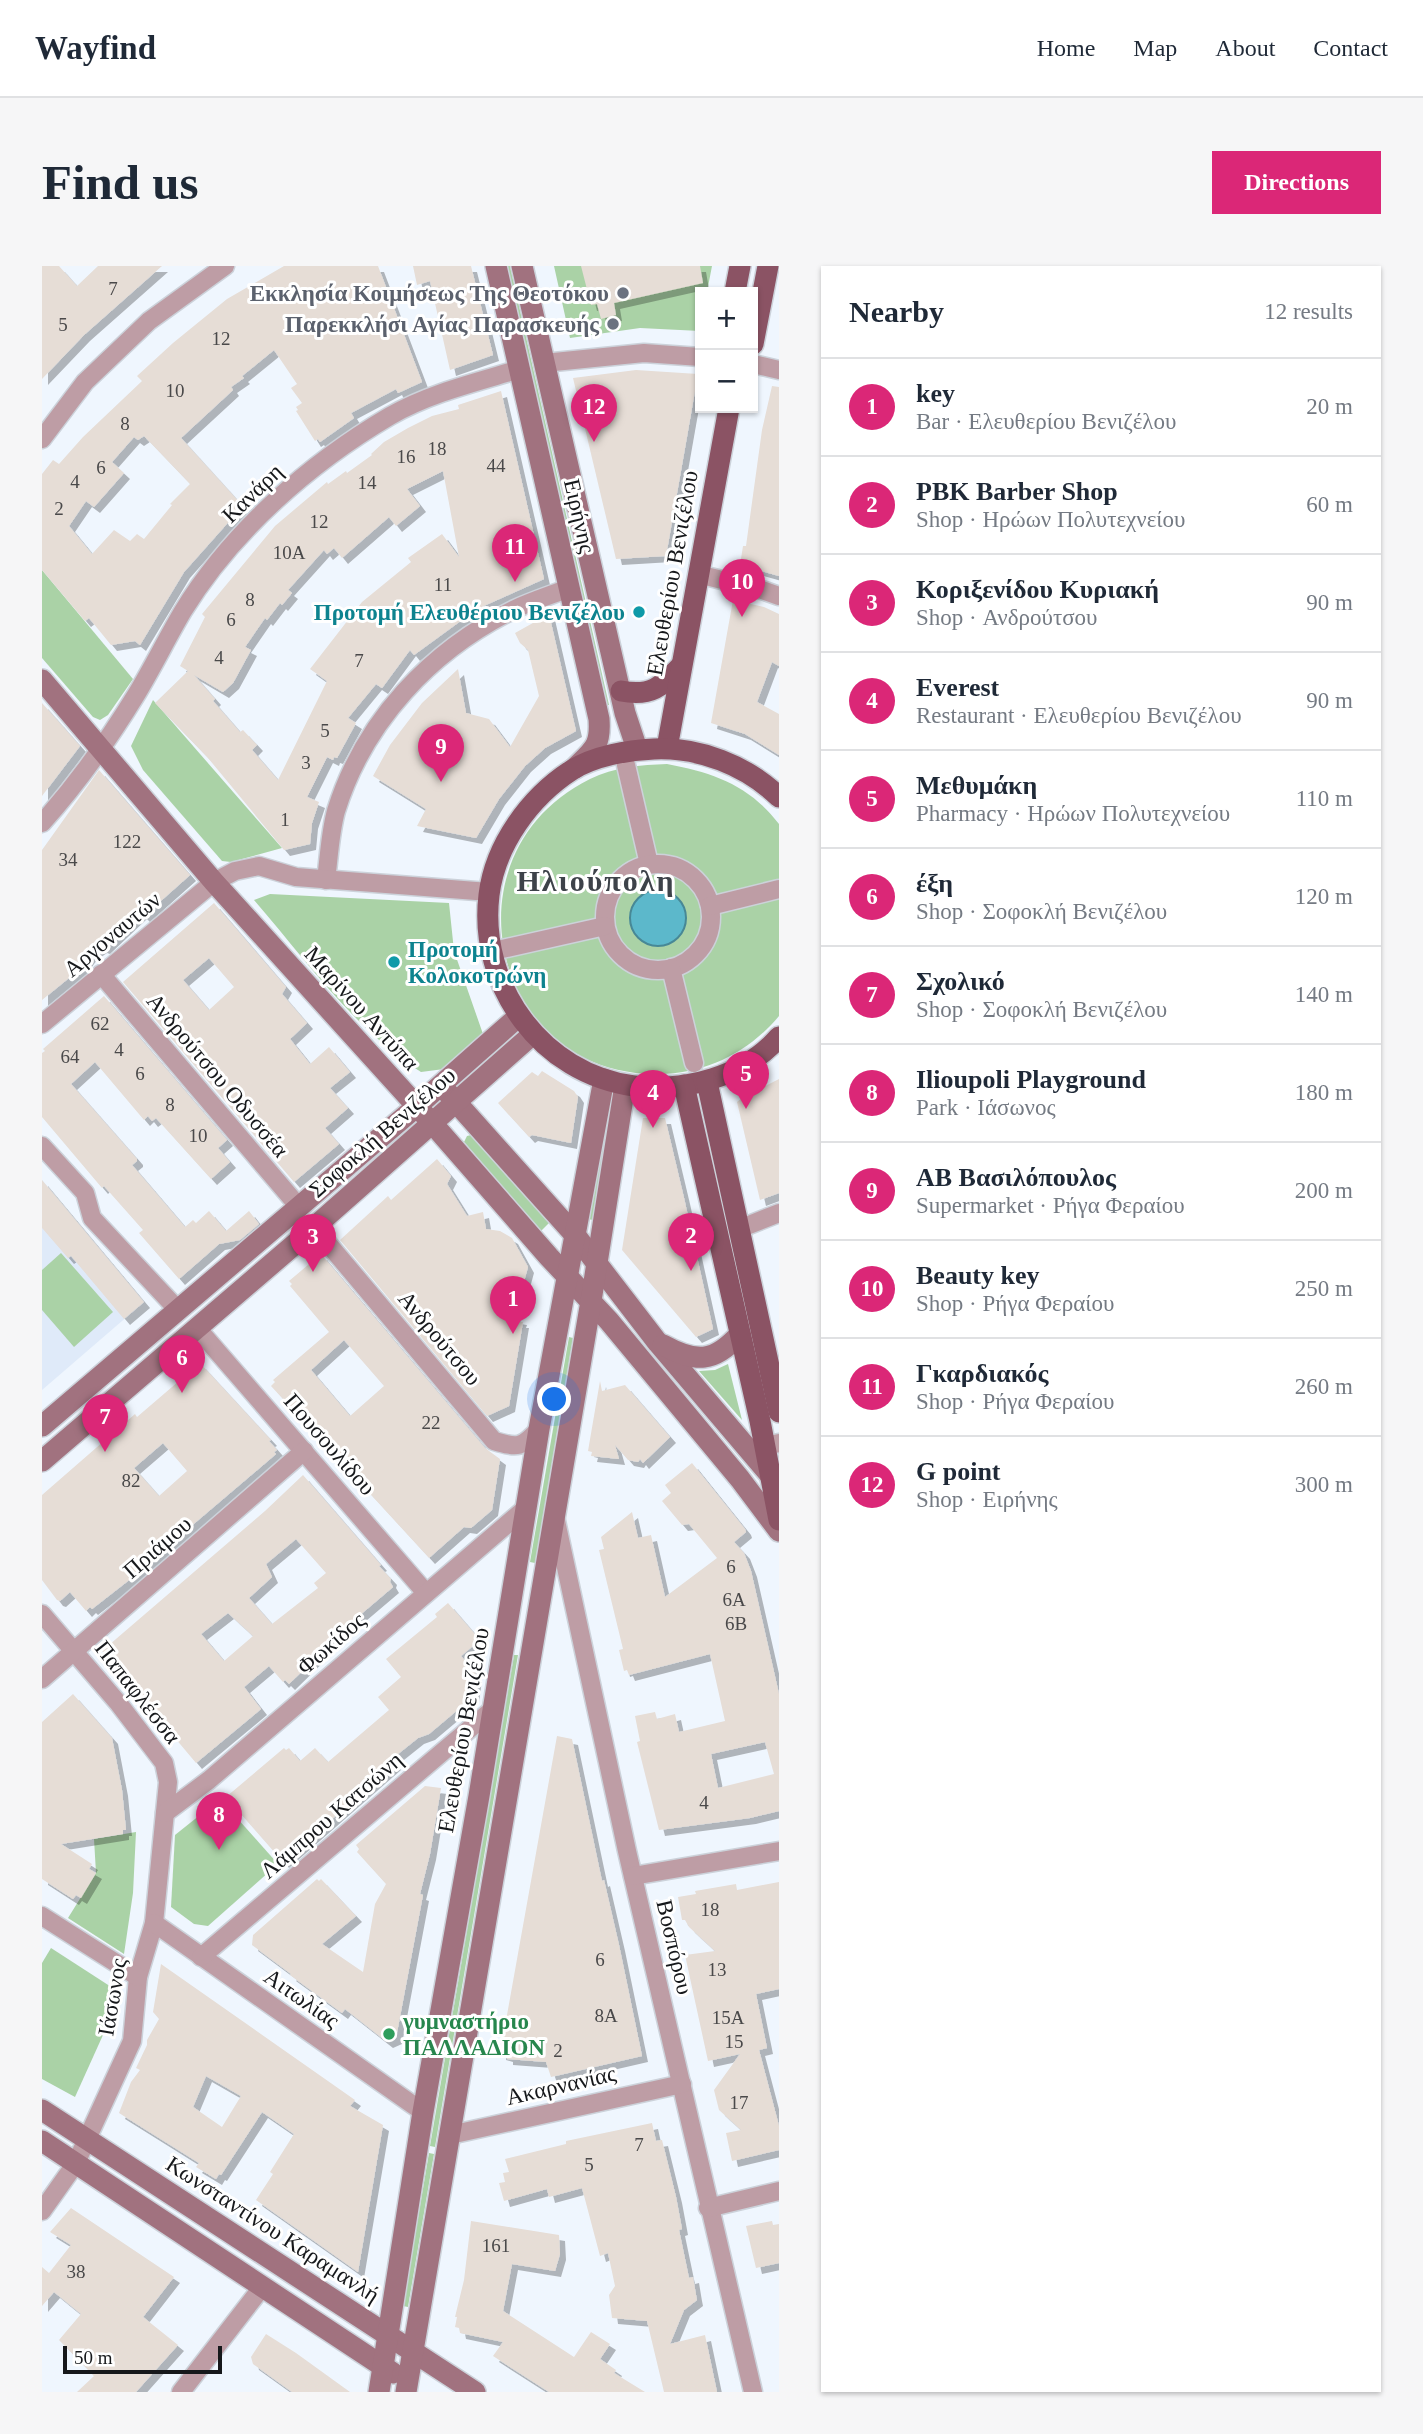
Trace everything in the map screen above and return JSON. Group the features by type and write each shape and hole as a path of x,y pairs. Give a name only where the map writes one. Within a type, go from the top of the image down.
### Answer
{"main road":[{"name":"Ειρήνης","path":"496,266 599,719 600,739 596,747 574,769"},
{"name":"Ειρήνης","path":"522,266 621,691 631,757"},
{"path":"736,287 740,266"},
{"path":"758,318 768,266"},
{"name":"Ελευθερίου Βενιζέλου","path":"667,748 728,413"},
{"path":"621,691 635,694 649,692 665,683 681,666"},
{"name":"Μαρίνου Αντύπα","path":"42,680 214,882 591,1301 706,1438 779,1531"},
{"path":"778,795 746,772 707,755 667,748 631,757 604,757 574,769 547,789 521,817 502,850 489,892 488,918 497,975 519,1016 533,1034 565,1061 615,1082 664,1087 707,1082 746,1063 779,1037"},
{"name":"Σοφοκλή Βενιζέλου","path":"42,1426 442,1086 519,1016"},
{"name":"Σοφοκλή Βενιζέλου","path":"42,1461 533,1034"},
{"path":"411,2389 413,2352 597,1265 615,1082"},
{"name":"Ελευθερίου Βενιζέλου","path":"379,2392 423,2112 539,1429 575,1236 615,1082"},
{"path":"707,1082 779,1412"},
{"path":"684,1085 740,1334 772,1445 779,1520"},
{"name":"Μαρίνου Αντύπα","path":"442,1086 575,1236 658,1343 775,1481"},
{"path":"658,1343 682,1356 700,1359 714,1356 727,1348 740,1334"},
{"name":"Κωνσταντίνου Καραμανλή","path":"42,2110 475,2392"},
{"path":"42,2141 383,2366 411,2389"}],"street":[{"path":"42,439 85,382 149,321 215,269"},
{"path":"544,363 645,353 695,358"},
{"path":"758,365 779,370"},
{"name":"Κανάρη","path":"42,823 100,748 136,695 184,609 216,565 257,519 296,482 392,415 456,388 520,369"},
{"path":"698,574 779,596"},
{"path":"326,880 335,814 349,776 365,745 400,697 452,646 515,609 569,588"},
{"path":"631,757 649,864"},
{"path":"649,864 667,864 685,872 702,888 710,906 711,921 701,947 687,963 671,968 649,970 625,959 613,945 605,926 604,910 610,893 620,878 649,864"},
{"name":"Αργοναυτών","path":"42,1024 214,882 235,871 259,866 296,877 489,892"},
{"path":"710,906 779,889"},
{"path":"502,948 605,926"},
{"path":"671,968 694,1063"},
{"name":"Ανδρούτσου Οδυσσέα","path":"101,974 299,1207"},
{"path":"42,1146 85,1193 92,1218 178,1310"},
{"path":"739,1229 779,1213"},
{"name":"Ανδρούτσου","path":"314,1227 494,1441 514,1447 526,1443 539,1429"},
{"name":"Πουσουλίδου","path":"197,1328 426,1593"},
{"name":"Πριάμου","path":"42,1679 304,1451"},
{"name":"Φωκίδος","path":"165,1813 209,1780 527,1507"},
{"name":"Βοσπόρου","path":"554,1512 708,2208 753,2392"},
{"name":"Παπαφλέσσα","path":"42,1614 119,1704 164,1763 168,1782 165,1813"},
{"name":"Λάμπρου Κατσώνη","path":"201,1958 493,1709"},
{"name":"Ιάσωνος","path":"42,2211 76,2163 89,2139 132,2041 138,1977 154,1923 165,1813"},
{"path":"633,1875 779,1851"},
{"path":"42,1916 138,1977"},
{"name":"Αιτωλίας","path":"154,1923 423,2112"},
{"name":"Ακαρνανίας","path":"450,2135 682,2084"},
{"path":"708,2208 779,2191"},
{"path":"181,2392 263,2286"}],"shaded area":[{"path":"42,1180 144,1302 42,1390"}],"green space":[{"path":"506,266 510,266 609,705 605,705"},
{"path":"554,266 712,266 708,287 695,287 695,331 640,328 570,338"},
{"path":"42,570 133,679 108,715 100,720 93,717 42,658"},
{"path":"153,700 282,848 231,862 222,861 143,770 131,746"},
{"path":"667,764 715,777 743,790 779,824 779,1016 754,1040 725,1058 693,1070 659,1074 602,1065 556,1040 524,1001 505,955 502,906 514,857 543,813 599,775 628,767"},
{"path":"270,894 449,903 454,951 483,1034 444,1069 421,1072 397,1055 352,1015 254,900"},
{"path":"606,1118 610,1118 593,1220 588,1219"},
{"path":"475,1134 551,1221 541,1231 464,1142 467,1136"},
{"path":"61,1253 113,1312 74,1347 42,1310 42,1270"},
{"path":"569,1337 573,1338 535,1563 530,1562"},
{"path":"728,1364 742,1420 699,1371 715,1370"},
{"path":"514,1655 518,1655 435,2147 430,2146"},
{"path":"220,1799 278,1864 208,1926 194,1924 171,1907 175,1835"},
{"path":"136,1832 133,1893 124,1954 68,1918 96,1873 94,1839"},
{"path":"51,1948 119,1992 112,2015 75,2097 42,2079 42,1963"},
{"path":"429,2153 434,2154 408,2307 403,2306"}],"water":[{"path":"658,890 669,892 678,898 684,907 684,929 678,938 669,944 658,946 647,944 638,938 632,929 630,918 632,907 638,898 647,892"}],"building":[{"path":"42,266 59,266 77,286 98,266 162,266 84,335 42,379"},
{"path":"284,266 378,266 422,382 398,393 396,389 351,413 354,418 320,442 318,439 315,441 296,411 296,407 302,403 291,388 297,384 274,350 242,376 244,378 231,387 233,390 181,438 241,504 241,508 184,572 140,645 135,641 111,645 89,618 85,621 42,570 42,474 53,460 59,464 83,437 142,381 137,376 227,299","holes":["144,436 190,484 170,504 172,505 144,539 137,534 130,541 114,530 92,554 69,526 86,501 94,507 124,473 112,462 134,437 138,440"]},
{"path":"413,266 471,266 493,355 450,370 430,281 417,285"},
{"name":"Εκκλησία Κοιμήσεως Της Θεοτόκου","path":"581,266 700,266 703,283 614,303 616,315 601,319 597,304 591,305"},
{"path":"636,370 695,374 695,391 666,556 616,559 573,378"},
{"path":"772,386 779,387 779,576 740,565 743,546 746,546 762,430"},
{"path":"501,391 544,579 477,609 414,655 410,650 382,688 376,684 348,718 356,723 337,758 334,757 333,760 327,757 307,797 319,802 312,823 310,844 284,850 208,758 155,703 188,671 180,666 205,617 202,614 275,526 327,482 328,484 346,471 347,473 372,455 384,442 432,416 459,409 458,405","holes":["443,471 459,557 442,534 408,558 411,562 362,602 310,669 327,681 278,780 252,750 257,745 243,730 240,732 194,675 223,692 233,683 251,650 245,647 265,618 267,620 280,603 282,605 292,593 288,590 324,550 327,554 334,548 342,558 389,517 396,526 420,506 407,489"]},
{"path":"733,600 764,607 779,614 779,666 772,662 757,702 779,714 779,755 745,734 711,723"},
{"path":"549,614 576,731 545,748 525,766 499,799 476,838 417,826 426,809 373,776 390,745 422,703 458,669 466,713 489,719 510,747 539,696 528,650 520,643 515,633"},
{"path":"42,703 80,746 42,796"},
{"path":"99,770 190,875 144,916 141,913 104,948 101,947 91,954 80,969 42,1000 42,850"},
{"path":"214,903 286,987 282,994 307,1023 290,1039 310,1064 329,1047 350,1072 330,1088 348,1108 325,1128 339,1144 294,1182 123,982","holes":["209,958 234,987 209,1010 183,980"]},
{"path":"104,996 227,1140 218,1148 230,1162 211,1179 156,1118 152,1121 148,1116 144,1120 95,1062 71,1084 137,1159 132,1165 185,1227 193,1220 196,1223 209,1211 226,1231 249,1211 259,1224 240,1240 219,1244 179,1279 139,1233 143,1230 104,1186 102,1188 42,1117 43,1049"},
{"path":"542,1071 574,1091 578,1097 571,1143 532,1135 529,1137 498,1103 532,1072 538,1076"},
{"path":"779,1079 779,1193 760,1200 737,1102"},
{"path":"643,1118 665,1118 713,1329 696,1337 622,1250"},
{"path":"437,1159 451,1176 447,1184 467,1216 483,1212 486,1229 500,1231 512,1238 528,1267 514,1318 523,1322 509,1406 487,1416 340,1240 388,1196 391,1200"},
{"path":"42,1180 144,1302 124,1319 71,1256 68,1258 42,1228"},
{"path":"321,1254 485,1448 500,1459 492,1510 471,1528 464,1527 429,1558 271,1386 275,1382 273,1380 329,1332 290,1286 292,1284 289,1281","holes":["344,1340 384,1386 350,1416 311,1370"]},
{"path":"200,1363 271,1440 269,1441 277,1450 274,1452 276,1454 151,1563 86,1611 70,1592 60,1601 57,1600 42,1580 42,1495 135,1414 137,1417","holes":["163,1443 187,1471 159,1496 134,1468"]},
{"path":"600,1381 602,1391 625,1385 670,1437 643,1463 640,1459 638,1462 628,1460 615,1445 619,1459 591,1456 592,1452 588,1451"},
{"path":"692,1463 745,1529 746,1532 734,1542 744,1553 751,1571 779,1694 779,1811 750,1818 659,1830 637,1742 640,1741 635,1716 655,1712 657,1719 675,1714 679,1732 725,1721 710,1654 629,1675 627,1670 624,1671 619,1650 623,1649 599,1550 604,1549 601,1537 632,1512 638,1538 651,1535 665,1597 717,1558 689,1524 682,1525 662,1501 671,1493 665,1485","holes":["765,1742 774,1774 718,1788 711,1754"]},
{"path":"303,1475 381,1565 379,1566 391,1579 393,1587 327,1643 329,1645 289,1684 285,1680 283,1682 269,1666 244,1687 261,1709 196,1763 102,1651","holes":["296,1539 326,1573 314,1583 318,1588 272,1624 249,1598 272,1577 266,1564","228,1613 253,1636 224,1661 201,1634"]},
{"path":"448,1603 480,1640 461,1656 476,1674 473,1697 429,1734 418,1738 393,1758 395,1764 283,1862 226,1797 284,1748 289,1748 300,1761 315,1748 328,1762 389,1710 378,1697 401,1677 386,1659 437,1617 435,1614"},
{"path":"73,1694 112,1738 126,1830 123,1830 123,1834 61,1844 92,1864 89,1869 96,1873 81,1898 76,1895 73,1899 42,1879 42,1722"},
{"path":"557,1736 572,1739 642,2056 551,2077 546,2062 507,2059 507,2056 500,2054"},
{"path":"425,1786 441,1788 396,2038 387,2042 345,2009 342,2013 252,1945 253,1935 317,1879 321,1879 356,1916 322,1944 363,1972 375,1904 386,1884 357,1852 359,1849 356,1845"},
{"path":"779,1882 779,1989 756,1994 767,2048 759,2050 779,2126 779,2150 732,2161 726,2133 741,2130 719,2110 714,2090 740,2054 708,2061 685,1955 715,1951 682,1920 678,1897 696,1894 695,1891 736,1884 737,1890"},
{"path":"161,1964 355,2100 350,2106 383,2125 358,2272 256,2200 294,2134 262,2112 216,2179 196,2167 199,2163 119,2113 131,2082 140,2070 136,2068 147,2040 159,2019 153,2012","holes":["206,2076 241,2096 222,2127 193,2107"]},
{"path":"652,2123 656,2141 662,2140 676,2197 682,2229 679,2230 689,2278 693,2277 697,2300 684,2310 670,2344 705,2335 717,2392 664,2392 647,2321 612,2318 609,2295 615,2286 608,2253 600,2256 582,2188 549,2197 547,2189 504,2201 499,2183 505,2182 503,2173 509,2172 505,2159 566,2144 566,2141"},
{"path":"71,2208 174,2277 143,2317 178,2345 136,2392 77,2392 94,2376 59,2340 81,2314 54,2292 42,2306 42,2267 49,2273 71,2245 50,2232"},
{"path":"471,2221 559,2235 560,2254 555,2271 512,2264 503,2311 574,2357 591,2332 610,2344 600,2359 616,2370 614,2373 645,2392 549,2392 493,2356 503,2342 460,2333 459,2328 455,2327 455,2317 464,2280"},
{"path":"772,2221 773,2225 779,2224 779,2263 756,2268 746,2226"},
{"path":"266,2334 350,2392 292,2392 253,2364 251,2357"}],"place":[{"name":"Εκκλησία Κοιμήσεως Της Θεοτόκου","path":"623,293"},
{"name":"Παρεκκλήσι Αγίας Παρασκευής","path":"613,324"},
{"name":"G point","path":"594,442"},
{"name":"Γκαρδιακός","path":"515,582"},
{"name":"Προτομή Ελευθέριου Βενιζέλου","path":"639,612"},
{"name":"Beauty key","path":"742,617"},
{"name":"ΑΒ Βασιλόπουλος","path":"441,782"},
{"name":"Προτομή Κολοκοτρώνη","path":"394,962"},
{"name":"Μεθυμάκη","path":"746,1109"},
{"name":"Everest","path":"653,1128"},
{"name":"PBK Barber Shop","path":"691,1271"},
{"name":"Κοριξενίδου Κυριακή","path":"313,1272"},
{"name":"key","path":"513,1334"},
{"name":"έξη","path":"182,1393"},
{"name":"Σχολικό","path":"105,1452"},
{"name":"Ilioupoli Playground","path":"219,1850"},
{"name":"γυμναστήριο ΠΑΛΛΑΔΙΟΝ","path":"389,2034"}],"district":[{"name":"Ηλιούπολη","path":"596,881"}]}
